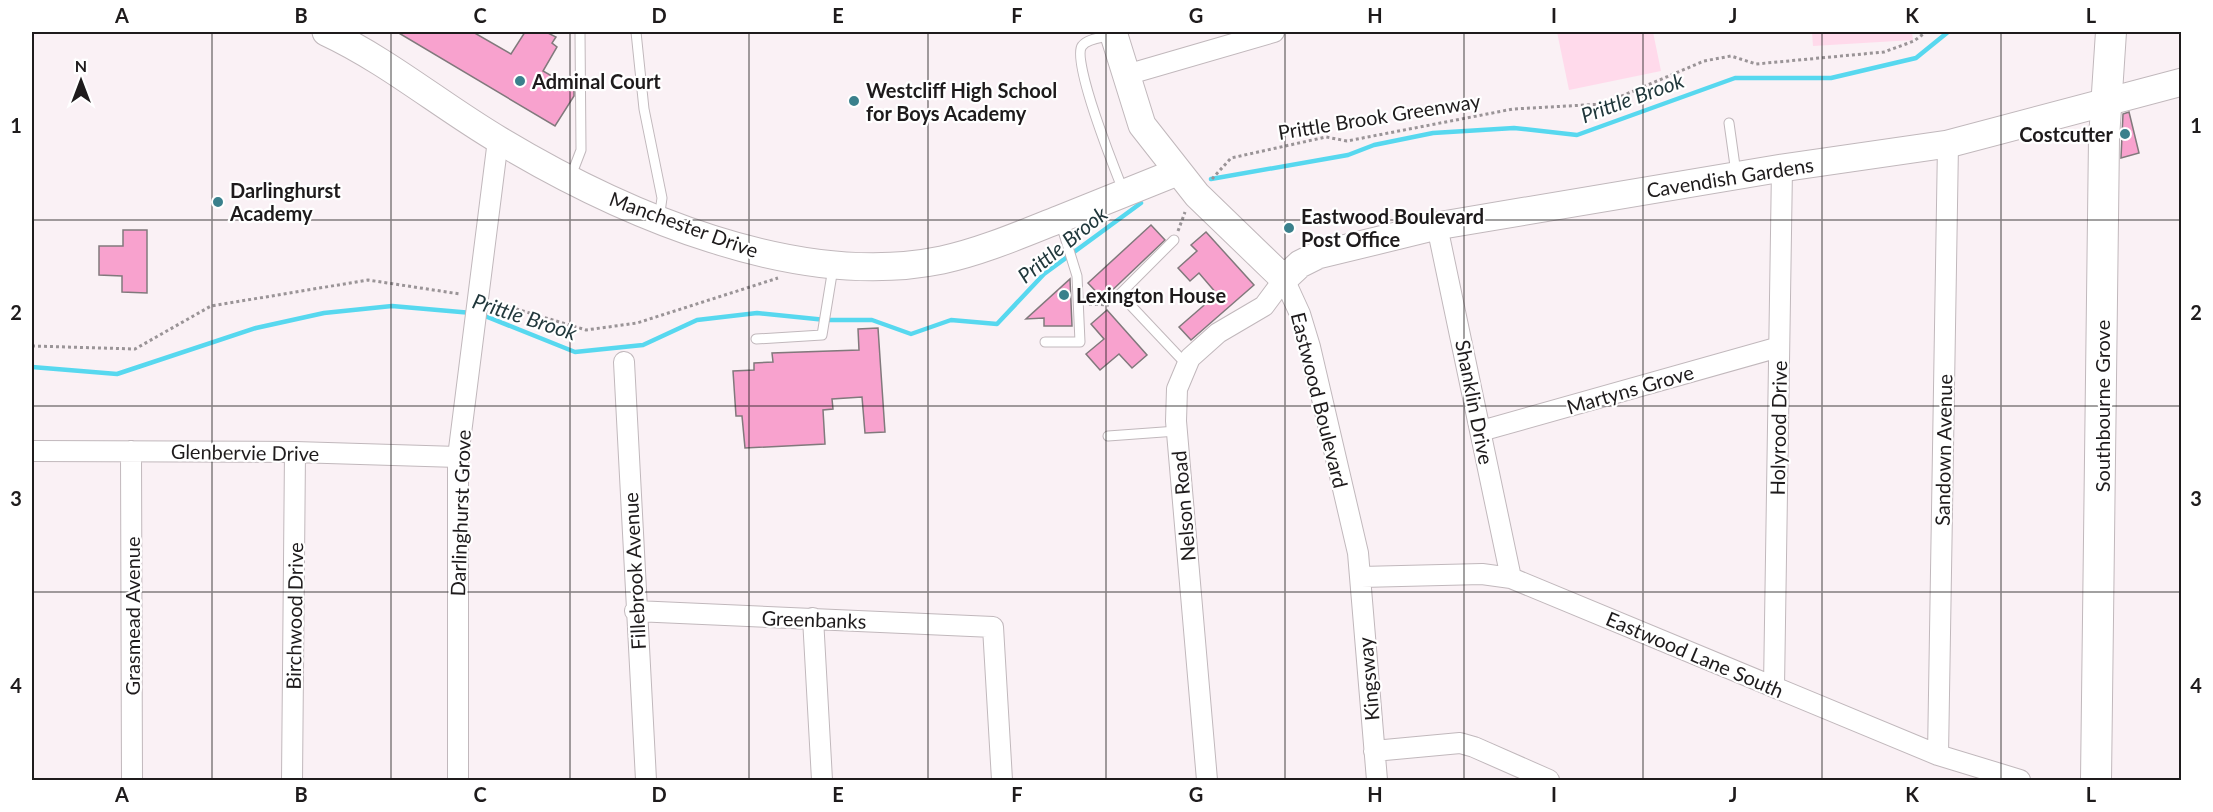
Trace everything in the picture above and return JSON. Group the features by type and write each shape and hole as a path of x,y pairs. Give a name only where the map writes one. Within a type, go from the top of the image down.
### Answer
{"main road":[{"name":"Southbourne Grove","path":"2096,780 2107,102 2111,32"}],"street":[{"name":"Manchester Drive","path":"326,32 362,48 498,140 570,179 659,219 751,251 791,261 833,266 888,267 941,260 1063,231 1125,195 1177,172"},
{"path":"1126,75 1274,32"},
{"name":"Eastwood Boulevard","path":"1114,33 1142,126 1197,195 1284,279 1300,314 1310,347 1358,553 1361,578"},
{"name":"Cavendish Gardens","path":"1284,279 1300,264 1318,255 1437,226 1782,168 1948,144 2181,82"},
{"name":"Darlinghurst Grove","path":"458,780 458,456 498,140"},
{"name":"Sandown Avenue","path":"1938,755 1948,144"},
{"name":"Holyrood Drive","path":"1774,687 1782,168"},
{"name":"Shanklin Drive","path":"1437,226 1511,578"},
{"name":"Nelson Road","path":"1207,780 1177,431 1177,388 1186,364 1212,338 1263,306 1284,279"},
{"name":"Martyns Grove","path":"1481,431 1779,347"},
{"name":"Fillebrook Avenue","path":"624,362 646,780"},
{"name":"Glenbervie Drive","path":"32,451 296,452 458,456"},
{"name":"Grasmead Avenue","path":"131,451 132,780"},
{"name":"Birchwood Drive","path":"292,780 296,452"},
{"name":"Eastwood Lane South","path":"1361,578 1482,574 1511,578 1938,755 2020,780"},
{"name":"Kingsway","path":"1361,578 1377,780"},
{"name":"Greenbanks","path":"636,611 993,627 1002,780"},
{"path":"813,618 822,780"},
{"path":"1374,751 1460,743 1549,780"}],"lane":[{"path":"570,179 581,150 580,32"},
{"path":"636,32 645,109 662,198 659,219"},
{"path":"1114,33 1090,40 1082,45 1079,52 1088,93 1125,195"},
{"path":"1729,123 1737,176"},
{"path":"1045,342 1080,342 1075,269 1063,231"},
{"path":"1174,240 1120,294 1186,364"},
{"path":"756,339 822,335 833,266"},
{"path":"1108,436 1177,431"}],"path":[{"name":"Prittle Brook Greenway","path":"1174,240 1183,215 1197,195 1232,158 1326,137 1347,141 1513,109 1603,104 1704,61 1731,56 1756,64 1884,52 1914,41 1926,32"},
{"path":"32,346 135,349 210,306 368,280 479,297 586,330 638,323 781,277"},
{"path":"1078,304 1108,304"}],"shaded area":[{"path":"1557,32 1653,32 1661,71 1569,90"},
{"path":"1812,32 1912,32 1913,40 1813,46"}],"building":[{"name":"Adminal Court","path":"397,32 473,32 511,54 525,32 546,32 556,37 552,43 557,47 543,71 574,89 574,96 555,126"},
{"name":"Costcutter","path":"2129,112 2139,153 2121,158 2123,114"},
{"path":"1151,225 1165,240 1103,299 1088,283"},
{"path":"123,230 147,230 147,293 122,292 122,276 99,275 99,246 123,246"},
{"path":"1206,232 1254,285 1191,340 1179,327 1217,294 1199,273 1190,281 1178,268 1197,251 1191,245"},
{"name":"Lexington House","path":"1070,279 1072,326 1044,326 1044,318 1026,319"},
{"path":"1107,310 1147,355 1132,368 1119,354 1100,370 1086,354 1104,339 1091,324"},
{"path":"878,328 885,432 865,433 862,397 832,399 833,409 823,410 825,444 745,448 742,416 736,416 733,371 754,370 754,363 773,362 772,353 859,350 858,329"}],"waterway":[{"name":"Prittle Brook","path":"1211,179 1348,155 1374,145 1433,133 1514,128 1577,135 1735,78 1831,78 1916,58 1948,32"},
{"name":"Prittle Brook","path":"480,314 575,352 643,345 697,320 757,313 826,320 872,320 911,334 951,320 997,324 1044,274 1141,203"},
{"name":"Prittle Brook","path":"32,367 117,374 256,328 324,313 392,306 472,313"}],"place":[{"name":"Adminal Court","path":"520,81"},
{"name":"Westcliff High School for Boys Academy","path":"854,101"},
{"name":"Costcutter","path":"2125,134"},
{"name":"Darlinghurst Academy","path":"218,202"},
{"name":"Eastwood Boulevard Post Office","path":"1289,228"},
{"name":"Lexington House","path":"1064,295"}]}
